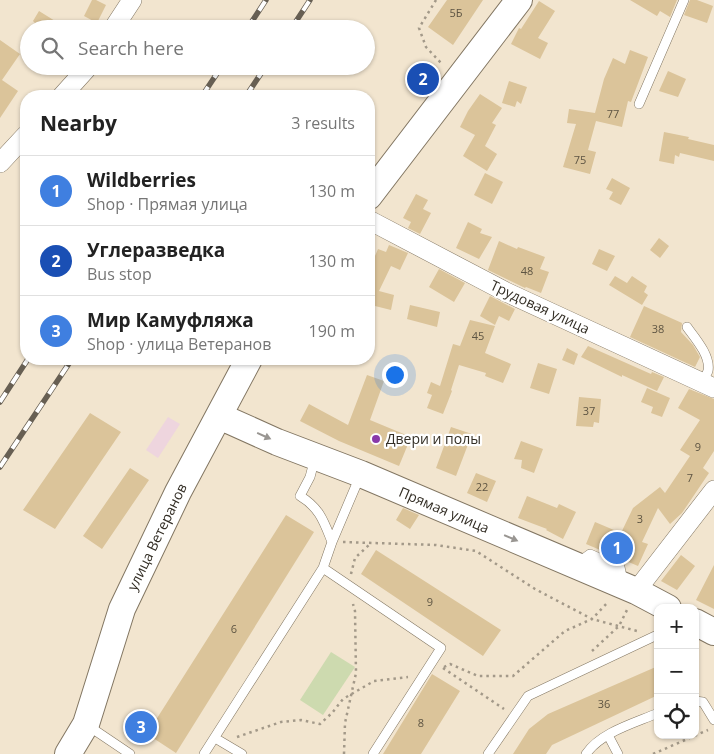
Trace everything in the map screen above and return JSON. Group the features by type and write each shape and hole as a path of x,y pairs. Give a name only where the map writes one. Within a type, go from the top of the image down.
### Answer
{"main road":[{"path":"375,188 519,0"},
{"name":"улица Ветеранов","path":"68,754 86,724 122,609 178,492 246,365"},
{"name":"Прямая улица","path":"219,416 315,458 361,474 630,589 660,604"},
{"path":"699,624 714,632"}],"street":[{"path":"119,20 132,0"},
{"path":"67,90 81,75"},
{"path":"0,163 20,141"},
{"name":"Трудовая улица","path":"375,223 506,292 708,385"},
{"path":"630,589 714,490"}],"lane":[{"path":"638,104 684,0"},
{"path":"687,328 700,345 707,363 708,385"},
{"path":"315,458 310,477 300,496 310,502 323,518 332,542"},
{"path":"204,754 322,568 361,474"},
{"path":"322,568 441,648 373,754"},
{"path":"488,754 528,696 654,636"},
{"path":"699,702 703,702 714,720"},
{"path":"586,754 590,748 608,735 654,715"},
{"path":"86,724 130,754"},
{"path":"608,735 618,754"},
{"path":"215,738 242,754"}],"path":[{"path":"436,0 419,28 426,47 442,64"},
{"path":"332,542 436,545 476,551 535,589 592,618 654,636"},
{"path":"344,754 346,723 356,673 355,611 348,586 355,558 371,543"},
{"path":"442,667 450,664 478,676 513,676 565,631 592,618 630,589"},
{"path":"590,653 619,626 630,589"},
{"path":"433,661 514,716"},
{"path":"225,744 236,738 281,722 301,720 320,724 343,700 374,681 412,677 420,682"},
{"path":"653,754 714,727"}],"shaded area":[{"path":"168,417 180,424 158,458 146,450"}],"green space":[{"path":"331,652 355,667 323,715 300,700"}],"building":[{"path":"92,0 106,5 98,20 91,20 84,16"},
{"path":"447,0 483,0 453,45 428,27"},
{"path":"630,0 677,0 670,17 660,11 657,16"},
{"path":"690,0 697,0 713,6 707,23 684,15"},
{"path":"539,1 555,11 538,38 548,43 540,59 511,44 519,28 521,29"},
{"path":"39,11 54,20 34,20"},
{"path":"0,40 20,54 2,80 18,91 0,118"},
{"path":"630,50 648,57 631,102 628,101 622,127 596,121 588,150 596,152 590,174 563,167 576,124 567,123 569,109 595,113 604,79 613,58 625,64"},
{"path":"668,71 686,79 678,97 659,91"},
{"path":"509,81 527,87 521,104 517,101 515,107 502,103"},
{"path":"480,94 502,108 492,123 496,125 485,146 497,154 487,171 463,156 475,135 460,127"},
{"path":"664,132 714,145 714,161 680,153 679,157 675,155 674,164 659,161"},
{"path":"485,173 503,182 492,204 474,195"},
{"path":"612,178 630,188 621,205 609,199 613,192 606,189"},
{"path":"416,194 428,200 423,209 431,213 420,234 408,228 411,222 403,218"},
{"path":"468,222 482,229 480,233 492,237 479,259 456,248"},
{"path":"659,238 669,246 660,258 650,250"},
{"path":"499,241 517,249 518,247 545,257 540,269 549,272 541,293 525,288 488,270"},
{"path":"389,245 408,253 400,270 391,266 379,291 394,295 391,310 375,306 375,256 378,249 386,252"},
{"path":"599,249 615,256 607,271 592,264"},
{"path":"439,269 465,283 454,302 429,287"},
{"path":"615,276 627,283 632,276 647,286 644,292 648,295 642,305 609,285"},
{"path":"490,296 515,309 509,321 499,316 495,325 480,316"},
{"path":"410,305 440,312 437,327 407,319"},
{"path":"644,306 682,323 681,332 693,345 700,357 695,367 630,337"},
{"path":"470,320 495,326 485,353 511,364 503,383 485,376 486,373 459,365 443,414 427,408 432,395 427,393 431,382 440,386 453,344 460,346"},
{"path":"588,346 651,374 652,372 664,377 657,391 622,375 622,377 581,357"},
{"path":"567,348 578,354 574,365 562,360"},
{"path":"538,363 557,369 549,394 530,388"},
{"path":"367,375 384,381 370,420 411,437 399,466 339,441 300,421 309,404 348,425"},
{"path":"647,388 670,398 662,417 651,413 653,407 641,402"},
{"path":"689,389 714,399 714,451 703,468 709,473 682,513 670,524 658,508 642,542 648,544 638,566 586,544 595,522 621,533 633,508 660,487 665,493 690,456 680,450 700,420 678,408"},
{"path":"579,397 601,399 599,423 594,422 593,427 576,426"},
{"path":"90,413 121,432 55,529 23,510"},
{"path":"451,427 472,434 456,476 436,468"},
{"path":"521,441 543,449 534,473 521,468 522,460 514,459"},
{"path":"130,468 149,480 102,549 83,536"},
{"path":"476,473 496,481 487,502 467,493"},
{"path":"527,496 557,508 559,504 576,512 563,539 547,529 518,518"},
{"path":"403,508 419,515 410,529 396,520"},
{"path":"286,515 314,532 176,753 147,734"},
{"path":"376,550 501,630 483,656 361,574"},
{"path":"681,555 695,566 677,590 661,581"},
{"path":"714,565 714,609 696,600"},
{"path":"654,668 654,697 552,745 546,754 513,754 529,729 548,714"},
{"path":"432,674 460,691 421,754 383,754"},
{"path":"138,716 152,724 144,738 130,729"}],"railway":[{"path":"253,20 266,0"},
{"path":"297,20 310,0"},
{"path":"206,90 216,75"},
{"path":"250,90 260,75"},
{"path":"0,402 24,365"},
{"path":"0,467 68,365"}],"place":[{"name":"Углеразведка","path":"423,79"},
{"name":"Двери и полы","path":"376,439"},
{"name":"Wildberries","path":"617,548"},
{"name":"Мир Камуфляжа","path":"141,727"}]}
